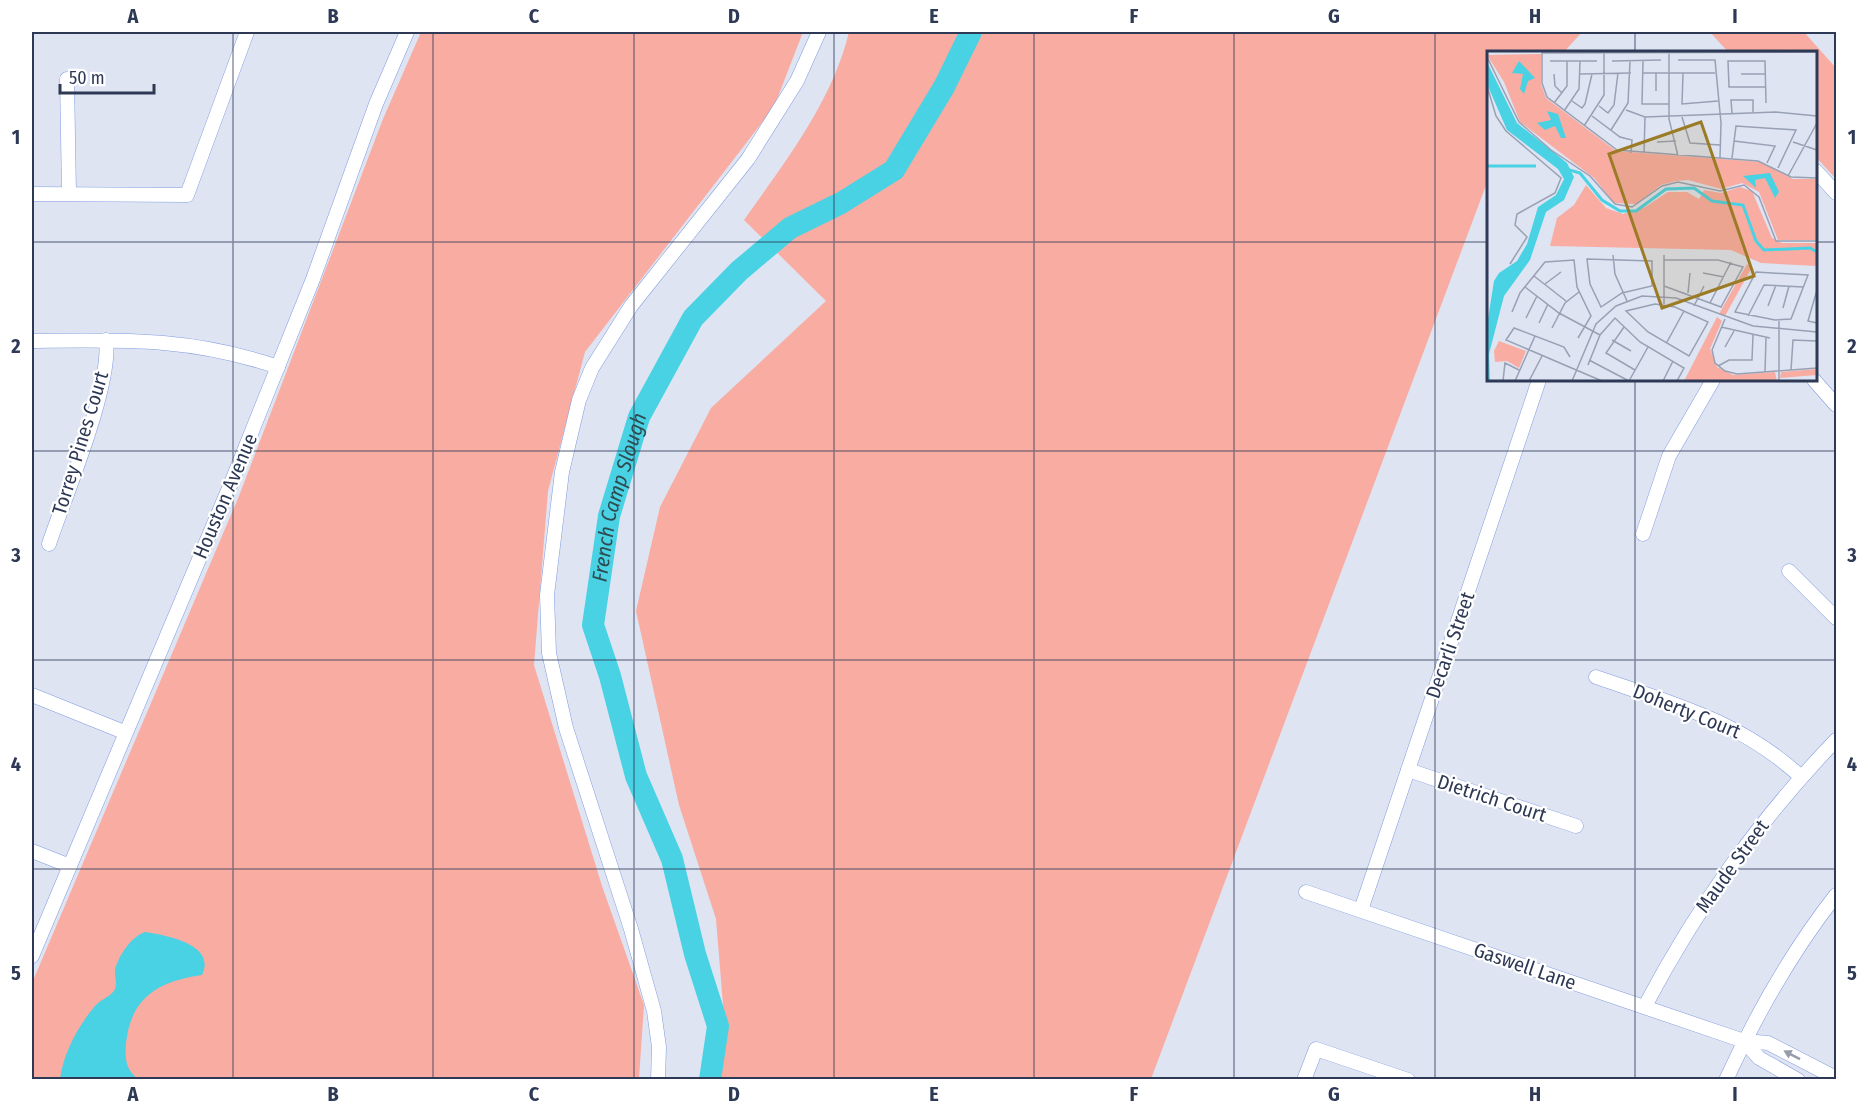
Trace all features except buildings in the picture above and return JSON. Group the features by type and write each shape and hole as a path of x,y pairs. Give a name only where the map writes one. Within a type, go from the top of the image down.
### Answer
{"street":[{"path":"32,194 187,195 247,32"},
{"name":"Houston Avenue","path":"32,956 278,367 313,279 365,133 408,32"},
{"path":"658,1080 659,1047 654,1011 632,929 566,728 547,642 550,560 562,472 579,400 592,368 631,306 748,159 797,81 819,32"},
{"path":"67,79 69,194"},
{"path":"1817,173 1836,193"},
{"path":"32,341 106,340 188,343 220,349 278,367"},
{"name":"Torrey Pines Court","path":"49,544 99,396 105,369 106,340"},
{"name":"Decarli Street","path":"1361,910 1539,381"},
{"path":"1643,534 1669,456 1712,381"},
{"path":"1815,381 1836,405"},
{"path":"1789,571 1836,618"},
{"name":"Doherty Court","path":"1596,677 1737,729 1763,744 1801,777"},
{"path":"32,695 124,732"},
{"name":"Maude Street","path":"1646,1006 1686,930 1714,887 1801,777 1836,740"},
{"name":"Dietrich Court","path":"1408,770 1576,826"},
{"path":"32,850 70,866"},
{"name":"Gaswell Lane","path":"1306,892 1744,1041 1768,1042 1836,1078"},
{"path":"1726,1080 1744,1041 1813,924 1836,895"},
{"name":"Gaswell Lane","path":"1744,1041 1759,1058 1798,1080"},
{"path":"1304,1080 1316,1049 1408,1080"}],"shaded area":[{"path":"421,32 803,32 774,107 585,352 548,491 534,665 602,886 644,1005 639,1079 32,1079 32,983 239,496 383,119"},
{"path":"849,32 1582,32 1565,51 1487,51 1487,183 1151,1079 718,1079 725,1029 716,919 679,805 636,611 660,507 711,408 826,301 744,220 806,130 831,83"},
{"path":"1710,32 1804,32 1836,68 1836,179 1817,158 1817,51 1727,51"}],"water":[{"path":"145,932 176,939 196,949 205,964 202,975 160,987 141,1003 134,1014 129,1027 126,1054 128,1067 138,1079 60,1079 64,1060 77,1031 95,1006 115,989 115,970 122,953 135,938"}],"waterway":[{"name":"French Camp Slough","path":"710,1080 718,1026 695,954 672,859 636,776 610,676 593,625 609,516 639,417 693,318 739,271 790,228 841,203 894,170 944,87 971,32"}]}
